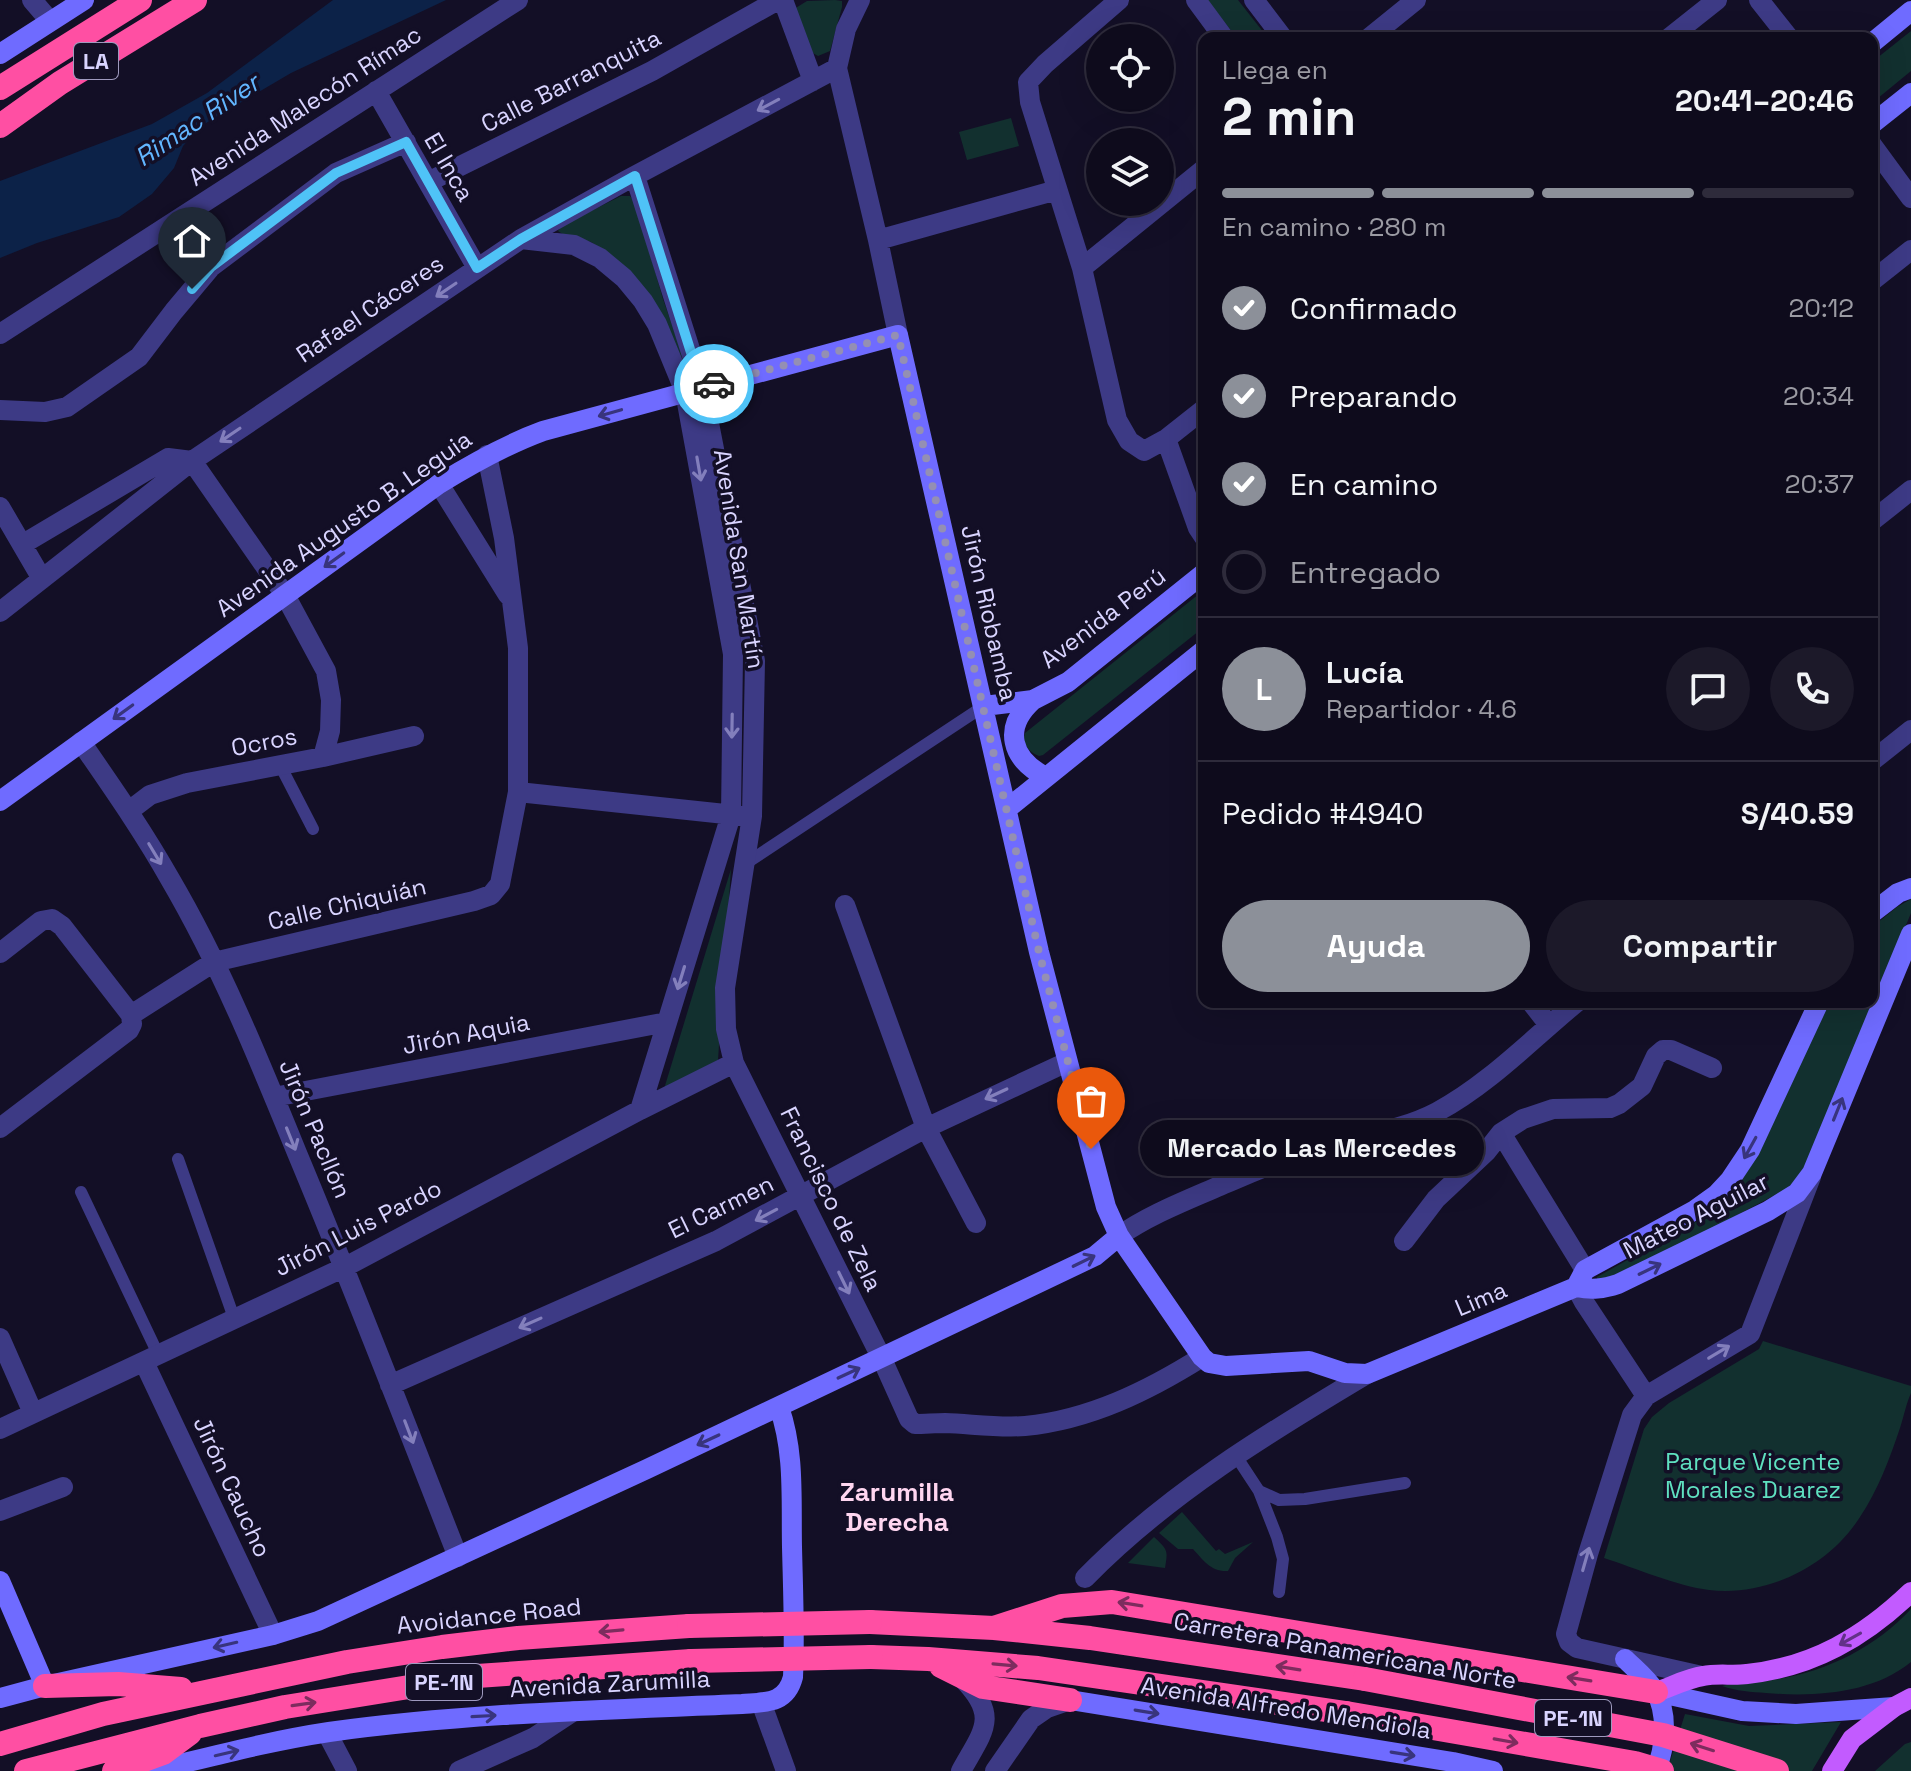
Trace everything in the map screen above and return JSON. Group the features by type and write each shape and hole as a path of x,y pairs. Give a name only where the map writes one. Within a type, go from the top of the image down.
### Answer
{"highway":[{"name":"LA","path":"0,88 140,0"},
{"name":"LA","path":"0,126 60,83 195,0"},
{"path":"994,1628 1062,1606 1112,1602 1656,1692"},
{"name":"Avoidance Road","path":"0,1744 103,1714 207,1690 347,1662 518,1638 689,1626 870,1622 994,1628"},
{"name":"Carretera Panamericana Norte","path":"994,1628 1090,1638 1365,1679 1663,1735 1777,1771"},
{"name":"PE-1N","path":"26,1771 285,1707 477,1676 654,1662 871,1657 1038,1668 1346,1713 1635,1763 1662,1771"},
{"path":"928,1659 983,1687 1070,1700"},
{"path":"45,1686 118,1684 207,1690"},
{"path":"114,1771 163,1753 200,1726"}],"main road":[{"path":"0,54 44,8 84,0"},
{"path":"1878,38 1911,11"},
{"path":"1878,119 1911,93"},
{"name":"Avenida Augusto B. Leguia","path":"0,801 439,484 487,455 543,431 898,335"},
{"name":"Jirón Riobamba","path":"898,335 1039,952 1106,1207 1119,1236 1202,1357"},
{"name":"Avenida Perú","path":"984,706 1033,700 1068,682 1198,578"},
{"path":"1007,809 1198,655"},
{"path":"1033,700 1022,710 1015,726 1014,743 1021,759 1033,771 1046,777"},
{"path":"1878,908 1898,893 1911,888"},
{"name":"Mateo Aguilar","path":"1581,1278 1590,1290 1604,1289 1768,1211 1797,1193 1812,1173 1911,934"},
{"name":"Lima","path":"1367,1374 1581,1278 1716,1195 1750,1150 1816,1008"},
{"path":"0,1698 273,1635 318,1621 882,1359 1095,1256 1119,1236"},
{"path":"1202,1357 1209,1363 1226,1366 1309,1361 1345,1373 1367,1374"},
{"path":"761,1702 784,1695 793,1677 792,1469 787,1432 779,1407"},
{"path":"0,1581 45,1686"},
{"path":"1656,1692 1702,1676 1747,1674 1819,1656 1858,1636 1886,1616 1911,1592"},
{"path":"1625,1659 1656,1692 1663,1716 1664,1742 1655,1771"},
{"path":"1656,1692 1742,1711 1796,1714 1907,1700"},
{"name":"Avenida Alfredo Mendiola","path":"1070,1700 1493,1771"},
{"path":"1832,1771 1852,1739 1907,1700"},
{"name":"Avenida Zarumilla","path":"151,1771 327,1733 447,1718 761,1702"}],"street":[{"name":"Avenida Malecón Rímac","path":"0,334 518,0"},
{"path":"781,0 813,81"},
{"name":"Calle Barranquita","path":"428,182 652,71 781,0"},
{"name":"Jirón Riobamba","path":"860,0 846,29 837,68 898,335"},
{"path":"1119,0 1028,82 1030,102 1082,268 1117,420 1129,441 1144,451 1166,439 1198,414"},
{"path":"1196,0 1220,32"},
{"path":"1254,0 1278,32"},
{"path":"1376,32 1416,0"},
{"path":"1677,32 1717,0"},
{"path":"1759,0 1784,32"},
{"name":"Rafael Cáceres","path":"0,612 192,461 521,239 837,68"},
{"name":"El Inca","path":"376,91 477,268"},
{"path":"0,410 45,412 67,407 139,357 211,267 336,173 406,142"},
{"path":"1878,153 1911,198"},
{"path":"1082,268 1198,174"},
{"name":"Avenida San Martín","path":"635,176 694,390 755,661 752,816 725,988 726,1029 734,1063"},
{"path":"878,240 1057,190"},
{"name":"Avenida San Martín","path":"521,239 574,245 600,258 624,278 643,301 694,390 733,654 731,815 640,1110"},
{"path":"1878,276 1911,250"},
{"path":"1166,439 1198,528"},
{"path":"487,455 504,538 518,648 518,792 752,816"},
{"path":"23,544 168,458 192,461 285,595 326,671 331,700 330,731 323,757"},
{"path":"439,484 513,602"},
{"path":"1878,516 1911,490"},
{"path":"0,509 42,579"},
{"path":"1878,756 1911,730"},
{"name":"Ocros","path":"129,811 150,795 187,783 414,736"},
{"name":"Jirón Pacllón","path":"81,742 129,811 171,880 214,962 345,1267 458,1557"},
{"name":"Calle Chiquián","path":"131,1015 214,962 491,895 500,884 518,792"},
{"path":"845,905 926,1128 976,1223"},
{"path":"0,953 41,921 52,919 62,926 131,1015 132,1024 129,1030 0,1128"},
{"path":"1536,1008 1549,1025"},
{"path":"1119,1236 1168,1209 1286,1159 1327,1145 1386,1131 1436,1113 1478,1084 1570,1008"},
{"name":"Jirón Aquia","path":"274,1097 667,1022"},
{"path":"1404,1241 1436,1199 1486,1152 1501,1133 1523,1119 1553,1109 1610,1108 1619,1104 1642,1086 1656,1056 1663,1050 1671,1050 1712,1068"},
{"name":"El Carmen","path":"390,1385 716,1241 926,1128 1067,1062"},
{"name":"Jirón Luis Pardo","path":"0,1429 345,1267 734,1063"},
{"name":"Francisco de Zela","path":"734,1063 909,1419 915,1424 1011,1427 1055,1421 1139,1393 1202,1357"},
{"path":"1501,1133 1581,1278 1584,1302 1646,1396"},
{"path":"1702,1676 1577,1648 1569,1642 1566,1634 1629,1421 1646,1396 1750,1334 1812,1173"},
{"path":"0,1338 33,1413"},
{"name":"Jirón Caucho","path":"151,1358 273,1635"},
{"name":"Lima","path":"1085,1578 1151,1519 1236,1456 1367,1374"},
{"path":"0,1511 63,1487"},
{"path":"957,1674 981,1702 986,1718 983,1731 961,1771"},
{"path":"995,1771 1031,1719 1047,1708 1070,1700"},
{"path":"761,1702 786,1771"},
{"path":"459,1771 533,1738 574,1711"},
{"path":"327,1733 347,1771"}],"lane":[{"path":"745,864 984,706"},
{"path":"280,765 313,829"},
{"path":"178,1159 234,1318"},
{"path":"81,1192 151,1358"},
{"path":"1236,1456 1259,1491 1277,1537 1283,1559 1279,1592"},
{"path":"1259,1491 1279,1500 1305,1499 1405,1483"}],"green space":[{"path":"1207,0 1238,0 1263,32 1232,32"},
{"path":"807,1 842,1 842,7 830,51 818,56 804,48 794,9"},
{"path":"1911,31 1911,71 1878,98 1878,57"},
{"path":"1011,118 1019,146 967,160 959,132"},
{"path":"621,196 630,196 635,202 663,299 691,380 608,253 591,242 558,231 561,226"},
{"path":"1198,595 1198,632 1043,755 1039,756 1025,744 1025,733"},
{"path":"731,869 718,1060 664,1089"},
{"path":"1911,899 1911,913 1878,993 1878,922"},
{"path":"1824,1008 1872,1008 1804,1173 1786,1189 1602,1287 1597,1282 1597,1277 1708,1215 1727,1198 1752,1164"},
{"name":"Parque Vicente Morales Duarez","path":"1763,1341 1911,1386 1888,1462 1860,1517 1831,1550 1814,1563 1774,1583 1753,1588 1731,1591 1697,1588 1604,1558 1644,1429 1652,1417 1669,1403 1759,1349"},
{"path":"1182,1512 1216,1551 1219,1549 1225,1554 1253,1542 1235,1558 1228,1571 1217,1570 1193,1549 1178,1549 1159,1533"},
{"path":"1154,1537 1166,1551 1165,1568 1128,1563"},
{"path":"1911,1609 1911,1662 1879,1681 1842,1691 1803,1694 1750,1692 1722,1686 1778,1679 1833,1663 1883,1634"},
{"path":"1685,1714 1749,1726 1841,1722 1812,1771 1667,1771"},
{"path":"1911,1742 1911,1771 1875,1771 1905,1744"}],"water":[{"name":"Rimac River","path":"333,0 446,0 291,73 201,126 183,146 174,168 152,194 119,217 0,258 0,181 152,124 207,93"}],"way so far":[{"path":"714,384 898,335 1039,952 1091,1149"}],"place":[{"name":"Mercado Las Mercedes","path":"1091,1149"}],"district":[{"name":"Zarumilla Derecha","path":"897,1507"}],"route":[{"path":"192,289 211,267 336,173 406,142 477,268 521,239 635,176 702,387 714,384"}]}
